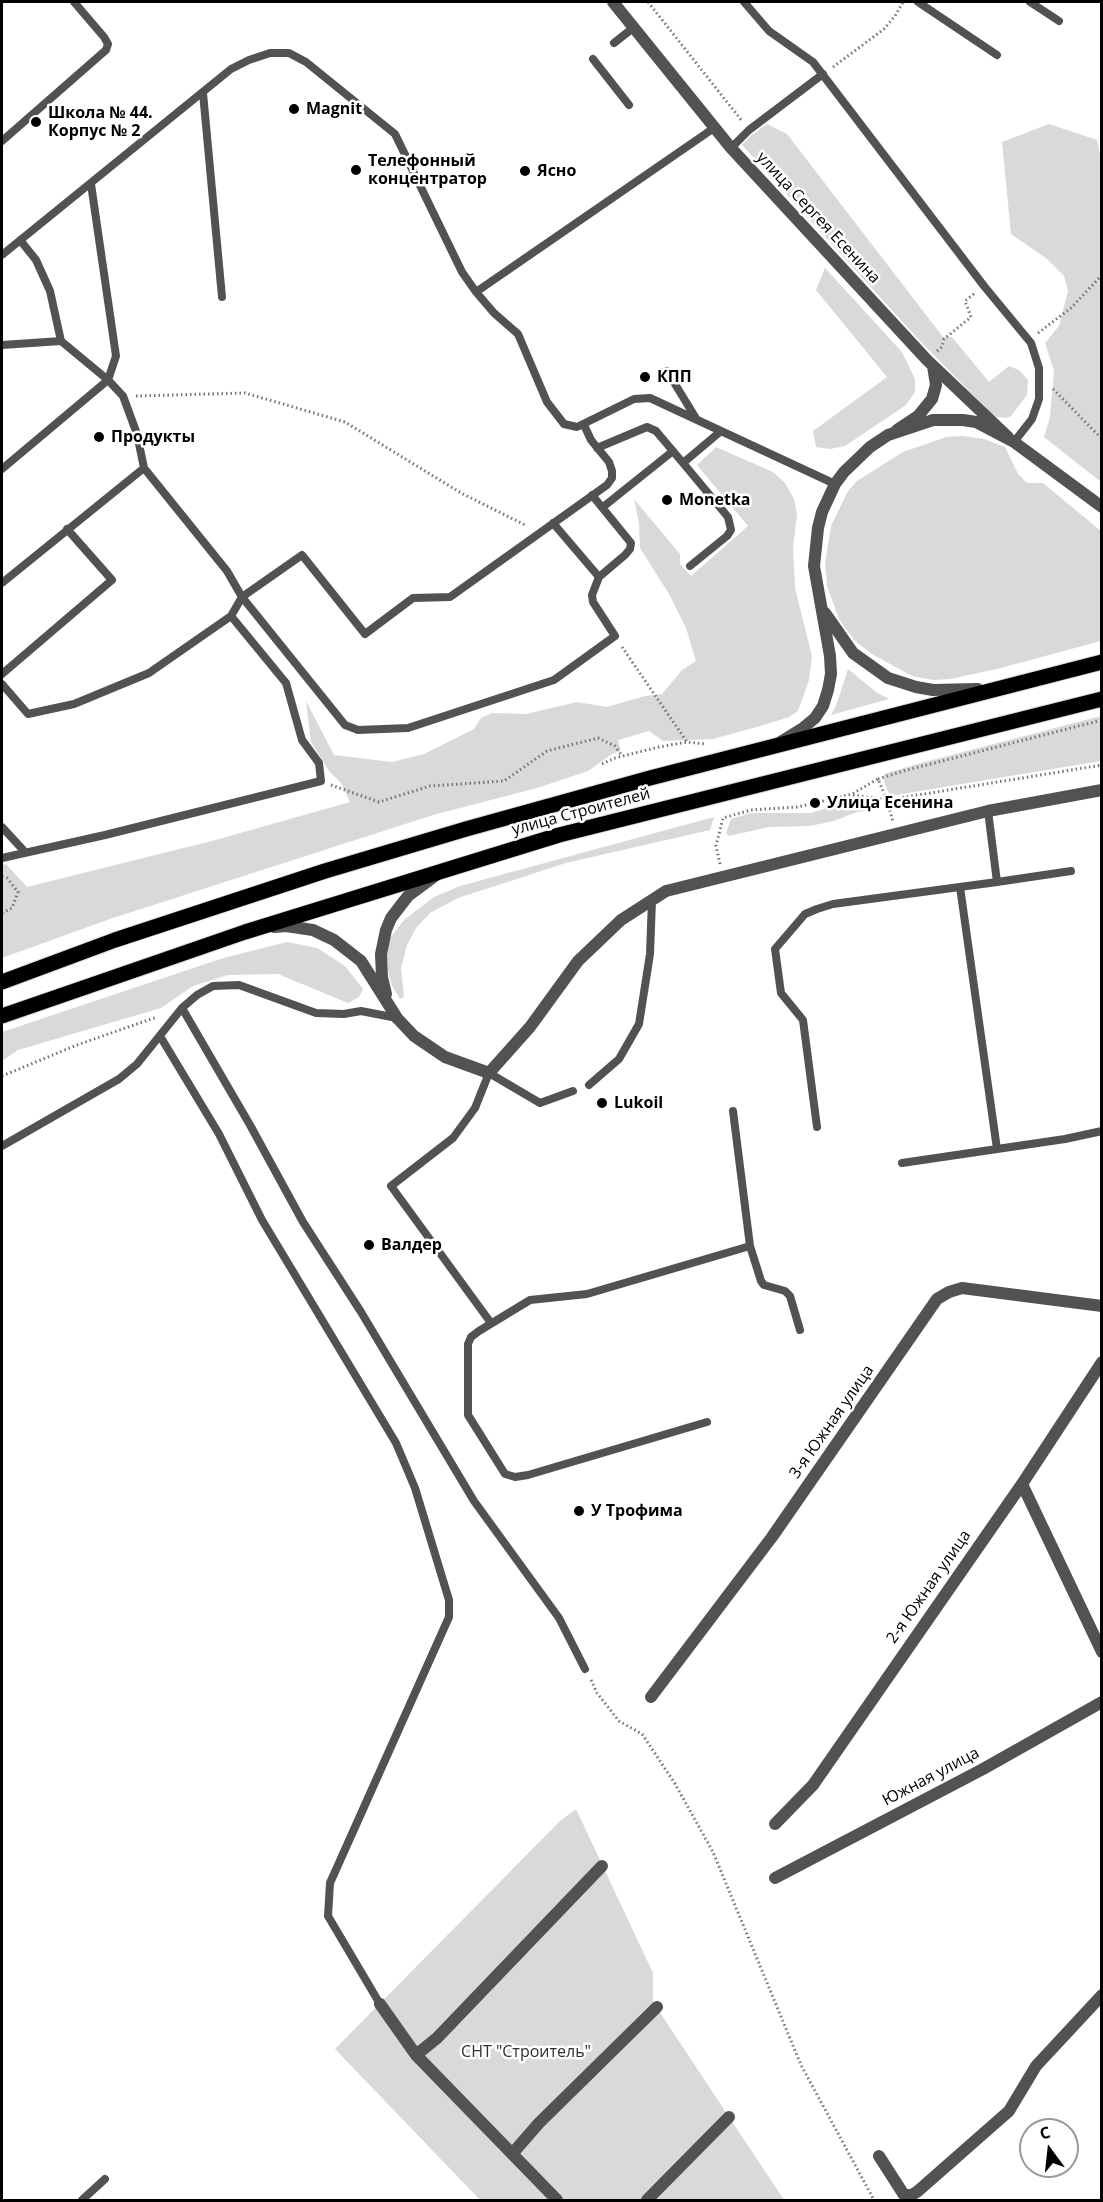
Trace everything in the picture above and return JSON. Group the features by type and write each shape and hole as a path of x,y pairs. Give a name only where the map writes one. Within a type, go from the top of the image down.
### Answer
{"main road":[{"name":"улица Строителей","path":"2,982 115,940 325,871 455,832 650,778 1101,662"},
{"name":"улица Строителей","path":"2,1016 244,933 559,834 1101,699"}],"street":[{"name":"улица Сергея Есенина","path":"613,2 731,148 933,366 1014,441"},
{"path":"761,750 803,728 815,718 823,705 831,674 830,656 814,566 822,512 835,484 856,459 918,416 932,399 936,385 933,366"},
{"path":"888,435 933,420 963,420 988,427 1014,441 1101,507"},
{"path":"820,604 853,653 888,678 933,690 1013,686"},
{"path":"244,933 286,926 324,934 343,946 360,961 397,1018 414,1036 445,1057 489,1073 530,1028 578,961 621,920 666,891 988,811 1101,793"},
{"path":"388,1004 382,977 381,954 391,918 408,896 419,887 459,864"},
{"name":"3-я Южная улица","path":"651,1697 772,1537 937,1299 949,1292 971,1289 1101,1306"},
{"name":"2-я Южная улица","path":"775,1824 813,1785 1022,1484 1101,1362"},
{"path":"1022,1484 1101,1652"},
{"name":"Южная улица","path":"775,1878 983,1769 1101,1702"},
{"path":"416,2055 437,2038 602,1866"},
{"path":"879,2156 904,2195 912,2195 918,2191 1009,2111 1036,2066 1101,1995"},
{"path":"380,2004 416,2055 556,2200"},
{"path":"512,2154 538,2123 657,2007"},
{"path":"646,2200 729,2117"}],"lane":[{"path":"2,141 106,50 108,44 104,37 74,2"},
{"path":"744,2 769,31 813,62 984,286 1031,343 1039,375 1039,399 1032,419 1014,441"},
{"path":"918,2 997,55"},
{"path":"1030,2 1059,21"},
{"path":"614,43 633,28"},
{"path":"2,255 231,69 270,53 289,53 306,62 395,134 462,272 494,313 518,334 547,402 556,415 570,426 577,427 634,399 645,397 835,484"},
{"path":"593,59 629,105"},
{"path":"731,148 749,130 823,74"},
{"path":"203,93 222,297"},
{"path":"476,292 714,128"},
{"path":"2,469 108,380 116,357 91,184"},
{"path":"20,240 36,260 50,291 62,341 108,380 123,396 137,434 144,468 227,571 242,597 345,725 357,730 408,728 554,680 615,636 593,602 592,595 598,577 625,555 631,543 592,495"},
{"path":"2,345 62,341"},
{"path":"668,371 698,420"},
{"path":"2,684 28,714 74,704 149,673 231,616 242,597 302,555 365,634 413,598 450,597 607,485 612,478 609,462 591,440 584,425"},
{"path":"597,448 647,427 656,431 728,517 731,526 727,536 690,566"},
{"path":"683,463 721,431"},
{"path":"603,507 673,451"},
{"path":"2,583 144,468"},
{"path":"553,523 598,577"},
{"path":"2,674 112,580 67,529"},
{"path":"2,858 105,835 321,781 319,763 302,740 286,683 231,616"},
{"path":"988,811 997,882"},
{"path":"2,826 25,852"},
{"path":"817,1126 803,1020 781,993 775,949 805,914 833,904 1071,872"},
{"path":"960,887 997,1149"},
{"path":"589,1085 619,1059 639,1024 650,954 652,900"},
{"path":"2,1146 119,1079 137,1064 182,1008 206,989 230,984 239,985 316,1012 344,1014 361,1011 397,1018"},
{"path":"182,1008 303,1222 361,1312 474,1501 559,1617 585,1669"},
{"path":"160,1036 219,1134 262,1220 396,1443 415,1488 449,1600 449,1617 330,1883 328,1916 380,2004"},
{"path":"492,1323 391,1186 453,1138 475,1108 489,1073 540,1102 573,1091"},
{"path":"733,1111 750,1246 764,1285 785,1291 790,1296 800,1330"},
{"path":"902,1163 1065,1139 1101,1131"},
{"path":"707,1422 528,1475 515,1477 505,1474 468,1415 468,1344 471,1337 530,1300 587,1294 750,1246"},
{"path":"82,2200 105,2179"}],"path":[{"path":"648,2 749,130"},
{"path":"823,74 884,29 903,2"},
{"path":"1037,334 1071,308 1101,275"},
{"path":"942,347 944,339 971,317 965,301 984,286"},
{"path":"1039,375 1101,439"},
{"path":"123,396 245,393 345,422 461,493 540,532"},
{"path":"615,636 687,742"},
{"path":"723,878 716,846 723,818 751,810 797,807 852,794 878,779 907,770 1101,720"},
{"path":"321,781 380,802 430,786 504,781 547,751 598,738 615,746 622,756"},
{"path":"602,764 622,756 687,742 705,744"},
{"path":"852,794 887,800 1101,765"},
{"path":"878,779 887,800 896,834"},
{"path":"2,877 7,878 18,892 12,908 2,913"},
{"path":"2,1076 77,1045 182,1008"},
{"path":"585,1669 597,1693 619,1721 642,1734 674,1782 712,1852 801,2065 874,2200"}],"green space":[{"path":"767,124 787,134 943,337 952,337 989,382 1009,366 1019,370 1028,380 1027,395 1011,416 996,417 989,411 919,340 742,145"},
{"path":"1049,124 1097,140 1101,160 1101,482 1044,437 1050,417 1054,371 1045,343 1059,326 1068,291 1064,276 1046,258 1011,234 1002,142"},
{"path":"825,268 902,352 915,379 915,392 906,405 845,446 830,449 816,447 813,431 887,377 816,290"},
{"path":"963,436 984,439 1005,447 1018,474 1027,483 1043,483 1101,531 1101,641 997,669 950,679 933,680 912,676 872,654 855,641 839,619 827,586 825,563 831,526 848,491 857,481 903,452 946,437"},
{"path":"716,447 773,472 785,483 794,499 797,514 793,549 795,588 812,656 809,680 798,711 789,717 713,739 663,741 649,731 618,740 621,751 612,754 588,771 537,788 433,815 110,919 2,958 2,865 6,864 27,887 212,841 350,802 341,783 329,771 311,742 306,701 334,755 392,762 424,754 474,729 481,718 492,713 526,714 577,702 607,707 645,696 662,694 682,670 696,661 686,628 669,594 640,548 639,523 634,499 680,554 680,564 691,576 748,526 697,465"},
{"path":"848,669 876,692 889,699 831,715"},
{"path":"1101,716 1101,761 890,796 884,782 884,774"},
{"path":"853,799 875,801 880,805 876,810 857,812 834,821 810,826 769,827 729,836 726,833 731,819 751,813 811,813"},
{"path":"714,817 710,830 566,863 458,898 430,913 416,928 407,945 401,968 404,997 400,999 392,986 387,954 390,938 404,920 434,897 460,886"},
{"path":"287,942 317,948 345,966 363,989 359,997 348,1003 278,974 228,975 193,986 161,1008 18,1050 2,1061 2,1032 220,959"},
{"name":"СНТ \"Строитель\"","path":"576,1809 653,1973 653,2002 784,2200 480,2200 335,2049 560,1821"}],"place":[{"name":"Magnit","path":"294,109"},
{"name":"Школа № 44. Корпус № 2","path":"36,122"},
{"name":"Телефонный концентратор","path":"356,170"},
{"name":"Ясно","path":"525,171"},
{"name":"КПП","path":"645,377"},
{"name":"Продукты","path":"99,437"},
{"name":"Monetka","path":"667,500"},
{"name":"Улица Есенина","path":"815,803"},
{"name":"Lukoil","path":"602,1103"},
{"name":"Валдер","path":"369,1245"},
{"name":"У Трофима","path":"579,1511"}]}
